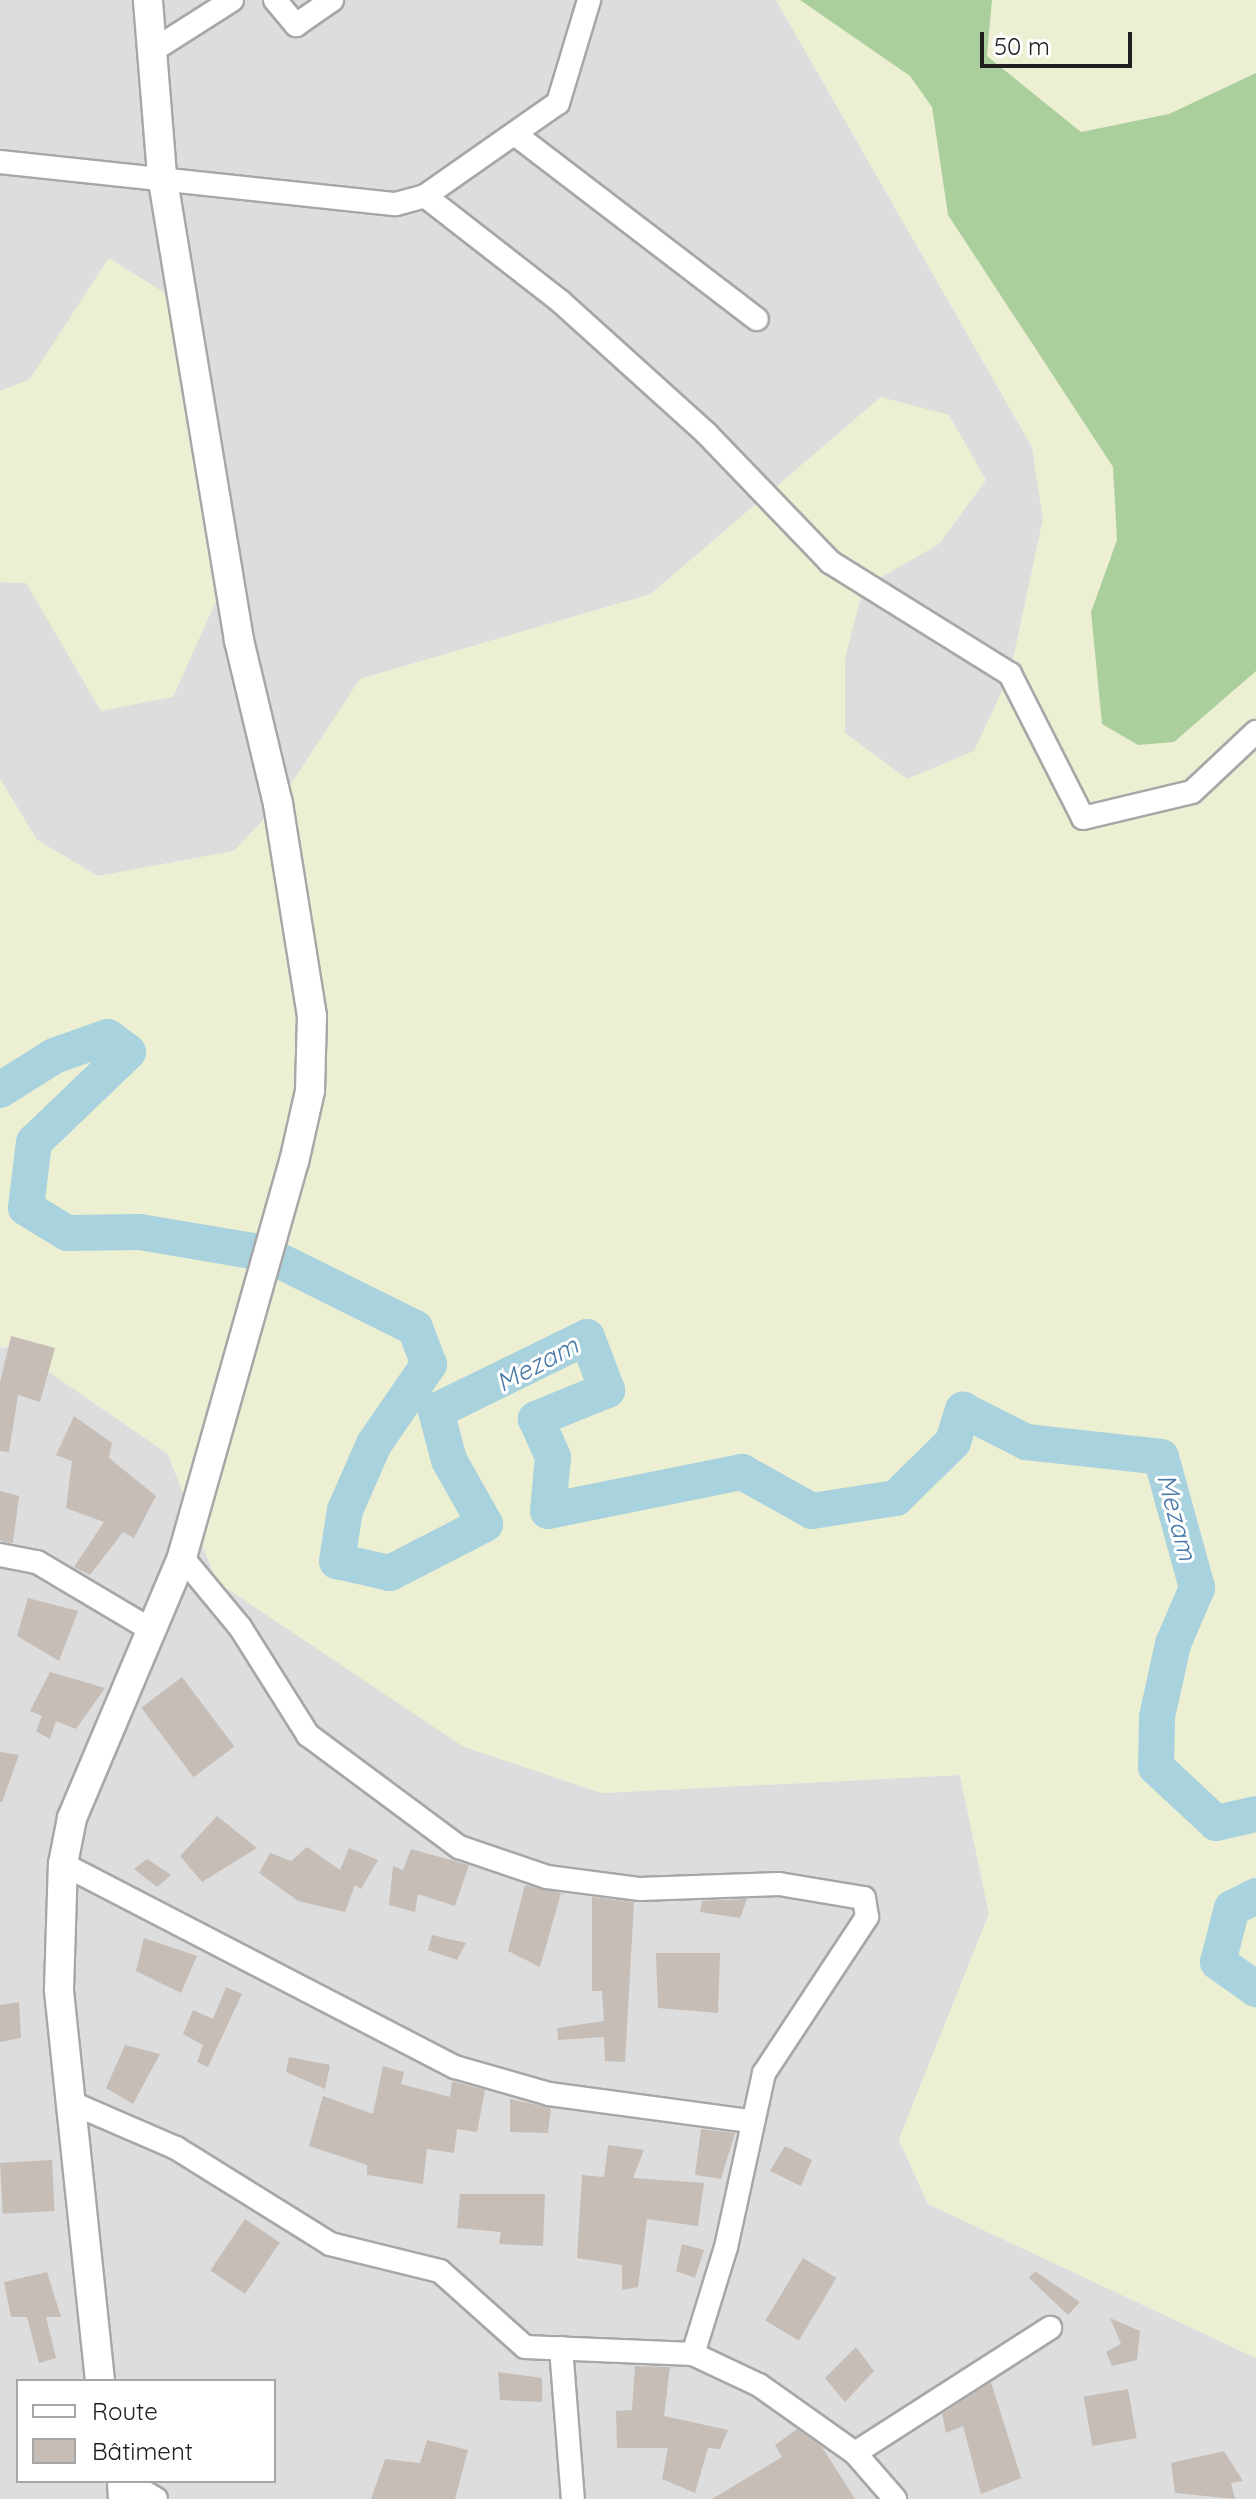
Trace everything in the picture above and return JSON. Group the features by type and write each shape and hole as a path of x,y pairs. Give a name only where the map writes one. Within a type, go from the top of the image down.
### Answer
{"street":[{"path":"100,2379 59,1989 63,1864 72,1818 182,1557 310,1091 312,1016 278,804 239,640 162,175 148,0"},
{"path":"152,51 232,0"},
{"path":"275,0 296,25 332,0"},
{"path":"0,162 162,175 361,204 425,196 516,135 566,92 589,0"},
{"path":"516,135 757,319"},
{"path":"425,196 640,373 830,562 1010,674 1083,818 1192,792 1256,732"},
{"path":"0,1555 37,1562 153,1631"},
{"path":"182,1557 240,1627 308,1735 459,1847 547,1877 640,1889 779,1884 864,1898 867,1917 780,2041 750,2121 726,2247 693,2354"},
{"path":"63,1864 455,2067 549,2094 750,2121"},
{"path":"72,2103 176,2148 330,2244 440,2271 477,2298 513,2343 693,2354 759,2385 855,2453 895,2499"},
{"path":"855,2453 1050,2328"},
{"path":"561,2348 573,2499"},
{"path":"128,2483 156,2499"}],"shaded area":[{"path":"0,0 776,0 1032,447 1043,519 1010,674 975,751 907,779 845,733 845,658 863,588 881,397 651,594 360,679 278,804 234,851 98,876 37,840 0,779 0,582 26,583 109,258 30,380 0,391"},
{"path":"13,1347 168,1454 217,1583 601,1793 960,1775 989,1914 899,2140 928,2204 1256,2358 1256,2499 0,2499 0,1348"}],"green space":[{"path":"776,0 800,0 816,10 910,76 932,107 948,215 1113,467 1117,540 1091,612 1174,742 1256,671 1256,2358 928,2204 899,2139 989,1914 960,1775 601,1793 464,1747 217,1582 168,1454 13,1347 0,1347 0,779 37,840 98,876 234,851 278,804 360,679 651,594 881,397 949,415 986,480 939,544 863,588 845,658 845,733 907,779 974,751 1010,674 1043,519 1032,447"},
{"path":"800,0 992,0 987,56 1081,132 1169,114 1256,73 1256,671 1174,742 1138,745 1102,724 1091,612 1117,540 1113,467 948,215 932,107 910,76"},
{"path":"992,0 1256,0 1256,73 1169,114 1081,132 987,56"},
{"path":"109,258 184,305 234,561 173,697 101,711 26,583 0,582 0,391 30,379"}],"building":[{"path":"11,1336 55,1348 40,1402 18,1395 9,1452 0,1451 0,1383"},
{"path":"74,1416 112,1443 109,1458 156,1496 134,1538 123,1532 90,1575 74,1567 104,1522 66,1508 72,1461 56,1455"},
{"path":"0,1491 19,1496 13,1543 0,1541"},
{"path":"28,1598 78,1611 59,1661 17,1636"},
{"path":"50,1672 105,1688 76,1729 56,1721 50,1739 36,1731 42,1716 30,1711"},
{"path":"182,1677 234,1746 194,1777 141,1708"},
{"path":"0,1752 19,1755 2,1802 0,1802"},
{"path":"217,1816 257,1848 202,1882 180,1856"},
{"path":"307,1847 340,1870 349,1848 378,1860 361,1889 355,1885 345,1912 298,1901 259,1873 270,1853 291,1861"},
{"path":"411,1849 469,1865 455,1906 418,1894 415,1912 389,1905 393,1866 403,1870"},
{"path":"147,1859 171,1875 157,1887 134,1869"},
{"path":"525,1885 561,1893 540,1967 508,1951"},
{"path":"592,1897 634,1902 625,2062 605,2061 604,2037 558,2040 557,2028 604,2021 602,1991 592,1991"},
{"path":"747,1899 740,1918 700,1912 702,1901"},
{"path":"432,1935 466,1943 457,1960 428,1950"},
{"path":"144,1938 197,1956 181,1993 136,1971"},
{"path":"656,1953 720,1953 718,2013 658,2008"},
{"path":"226,1987 242,1994 208,2067 197,2062 203,2045 183,2034 193,2010 213,2019"},
{"path":"19,2002 21,2038 0,2042 0,2005"},
{"path":"125,2045 160,2054 133,2104 106,2088"},
{"path":"289,2057 330,2065 325,2089 286,2072"},
{"path":"383,2066 404,2072 401,2084 450,2097 452,2081 485,2090 477,2132 457,2129 454,2153 427,2149 423,2184 367,2175 367,2165 309,2146 323,2096 373,2114"},
{"path":"510,2099 551,2108 548,2133 510,2132"},
{"path":"701,2129 735,2133 721,2179 695,2175"},
{"path":"608,2145 644,2150 633,2178 704,2183 698,2226 647,2219 638,2287 622,2290 622,2265 577,2258 582,2175 604,2177"},
{"path":"785,2146 812,2160 801,2186 770,2171"},
{"path":"52,2160 55,2211 3,2214 0,2163"},
{"path":"460,2194 545,2194 543,2246 499,2244 501,2232 457,2228"},
{"path":"245,2219 280,2242 245,2294 210,2270"},
{"path":"682,2244 704,2250 695,2278 676,2271"},
{"path":"803,2258 836,2278 799,2341 765,2321"},
{"path":"1035,2271 1080,2302 1068,2315 1029,2278"},
{"path":"47,2272 61,2317 46,2317 56,2358 39,2363 27,2317 11,2317 4,2282"},
{"path":"1110,2318 1140,2331 1137,2360 1112,2366 1106,2352 1121,2344"},
{"path":"856,2347 874,2371 845,2402 825,2378"},
{"path":"635,2366 670,2367 664,2416 728,2430 720,2449 708,2448 695,2493 662,2479 668,2448 617,2448 616,2411 632,2410"},
{"path":"498,2372 542,2378 542,2402 500,2400"},
{"path":"991,2382 1021,2478 981,2494 963,2426 946,2433 942,2414"},
{"path":"1128,2389 1137,2438 1092,2446 1084,2397"},
{"path":"797,2429 822,2447 855,2499 712,2499 782,2457 775,2445"},
{"path":"427,2440 468,2450 455,2499 371,2499 385,2459 420,2463"},
{"path":"1224,2451 1243,2481 1231,2483 1235,2499 1175,2493 1171,2463"}],"waterway":[{"name":"Mezam","path":"0,1090 54,1056 108,1037 128,1052 34,1142 26,1208 67,1233 140,1232 264,1253 415,1328 429,1364 374,1444 345,1510 337,1561 390,1573 485,1524 449,1460 436,1411 587,1337 607,1390 536,1419 553,1457 548,1511 742,1472 812,1511 896,1498 953,1442 963,1410 1026,1442 1161,1457 1197,1588 1173,1644 1157,1717 1156,1767 1216,1823 1256,1814"},
{"name":"Mezam","path":"1256,1896 1232,1908 1218,1962 1256,1989"}]}
